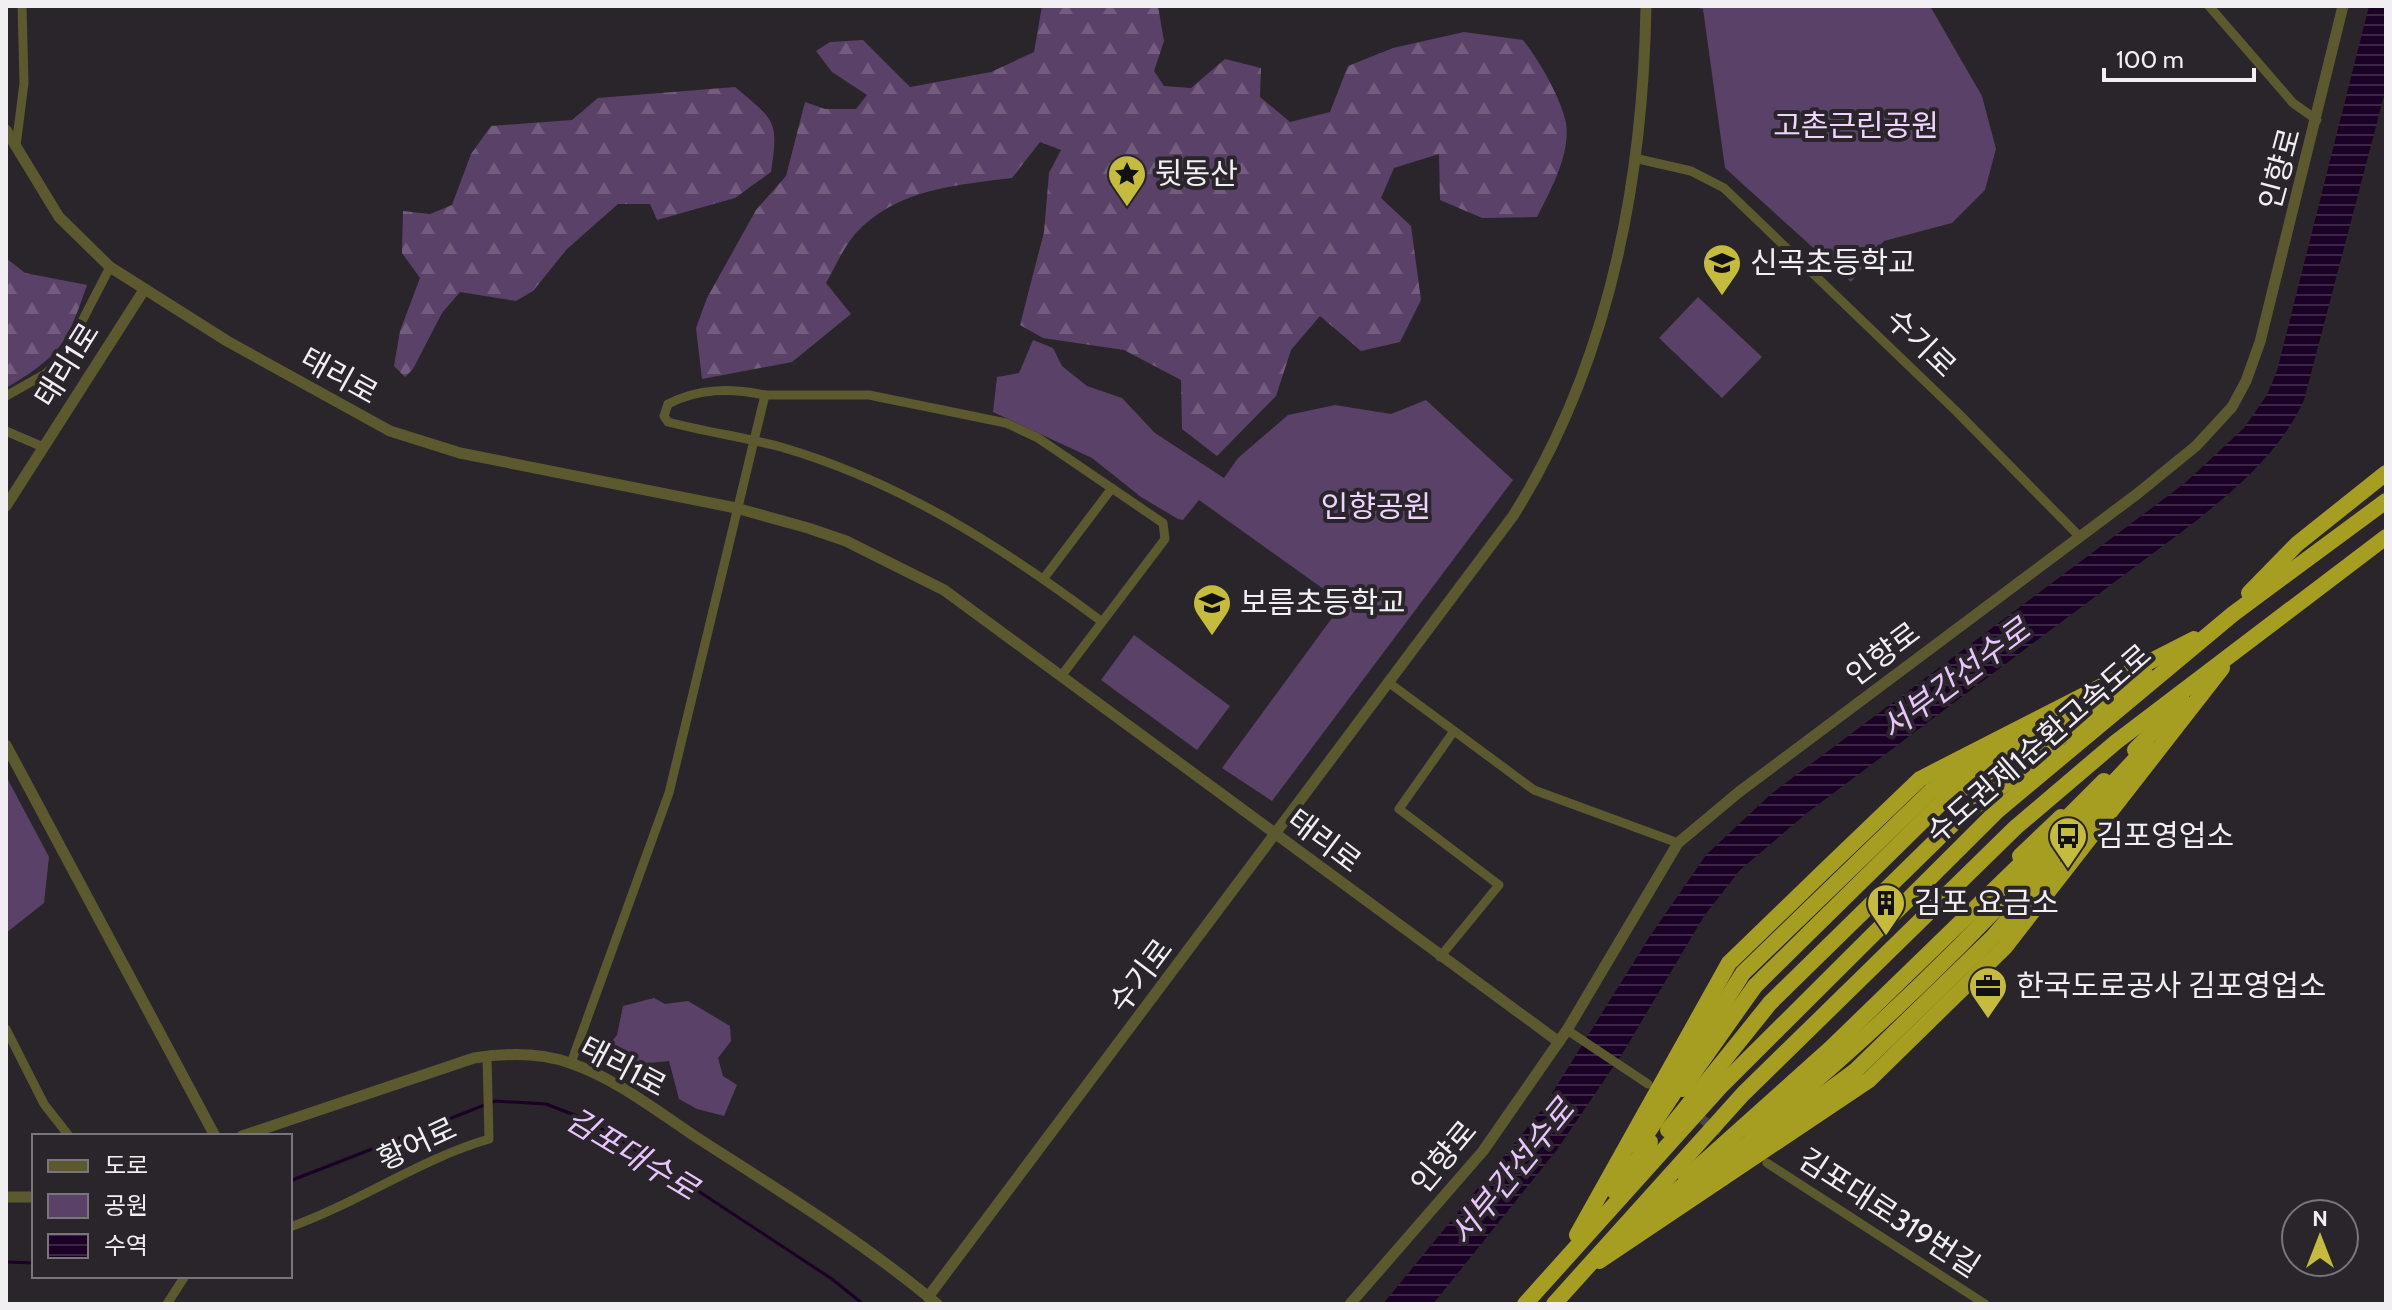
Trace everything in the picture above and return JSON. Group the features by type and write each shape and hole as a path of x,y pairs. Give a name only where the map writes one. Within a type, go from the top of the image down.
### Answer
{"highway":[{"path":"1562,1261 1770,1003 1959,818 2221,625 2297,544 2386,473"},
{"name":"수도권제1순환고속도로","path":"1525,1304 1722,1085 1997,811 2221,625 2386,501"},
{"name":"수도권제1순환고속도로","path":"1554,1304 1733,1103 2016,827 2092,761 2240,645 2386,537"},
{"path":"1562,1261 1729,963 1823,872 1920,779 2221,625"},
{"path":"1562,1261 1748,980 1937,796 2221,625"},
{"path":"1581,1273 1869,1080 2005,947 2240,645"},
{"path":"1581,1273 1851,1064 1988,931 2240,645"},
{"path":"1581,1273 2240,645"}],"street":[{"path":"16,146 24,83 22,6"},
{"name":"수기로","path":"932,1300 1513,516 1561,433 1578,392 1604,308 1634,158 1644,79 1646,6"},
{"path":"2209,6 2293,103 2317,120"},
{"name":"인향로","path":"1350,1304 1483,1151 1567,1030 1678,843 1728,800 2080,537 2202,440 2241,392 2260,342 2343,6"},
{"name":"태리로","path":"6,130 59,217 110,267 274,368 408,439 460,453 736,508 808,528 897,566 978,612 1440,957 1559,1042"},
{"name":"수기로","path":"1634,158 1691,171 1724,188 1957,412 2080,537"},
{"path":"6,396 45,374 64,356 110,267"},
{"name":"태리1로","path":"6,506 144,290"},
{"path":"1062,675 1166,535 1163,523 1038,438 991,418 869,395 765,395 731,389 698,392 664,408 668,422 752,440 850,471 899,492 963,526 1044,578 1101,621"},
{"path":"571,1063 669,793 765,395"},
{"path":"6,431 43,447"},
{"path":"1044,578 1112,488"},
{"path":"1388,682 1534,790 1678,843"},
{"path":"1440,957 1499,885 1399,809 1454,731"},
{"path":"6,745 214,1134"},
{"path":"6,1029 44,1104 67,1134"},
{"path":"1567,1030 1648,1084"},
{"name":"태리1로","path":"248,1134 487,1056 520,1054 571,1063 621,1088 784,1193 932,1300"},
{"name":"황어로","path":"292,1226 360,1198 453,1152 489,1139 487,1056"},
{"name":"김포대로319번길","path":"1767,1163 1985,1304"},
{"path":"6,1197 32,1197"},
{"path":"167,1304 184,1278"}],"green space":[{"path":"1042,6 1158,6 1164,41 1154,71 1164,86 1191,88 1225,59 1261,68 1260,97 1290,122 1330,112 1348,66 1393,48 1464,32 1523,40 1549,80 1563,113 1567,135 1562,159 1537,217 1482,218 1440,200 1439,154 1394,168 1381,198 1411,226 1421,300 1400,342 1361,351 1320,316 1291,350 1276,396 1217,456 1182,429 1181,380 1124,350 1043,338 1020,325 1044,232 1049,173 1061,150 1040,142 1012,178 928,192 889,207 871,219 851,239 826,283 851,314 792,362 702,379 696,328 707,298 756,210 786,176 805,102 825,109 856,109 867,95 832,72 816,51 830,42 863,40 910,87 991,72 1034,52"},
{"name":"고촌근린공원","path":"1689,6 1930,6 1982,96 1996,149 1985,190 1952,223 1884,241 1851,282 1725,168 1703,9"},
{"path":"735,87 771,122 774,141 771,172 735,198 657,220 650,204 618,204 567,249 533,291 516,301 460,292 442,313 413,369 405,377 394,366 400,331 420,278 402,253 403,211 430,214 452,205 471,154 491,126 572,120 598,98"},
{"path":"6,258 25,273 87,285 74,321 60,346 39,367 6,388"},
{"path":"1698,297 1762,357 1722,398 1659,338"},
{"name":"인향공원","path":"1033,340 1053,348 1062,366 1087,386 1122,398 1155,433 1224,478 1238,458 1288,415 1335,405 1391,414 1426,400 1513,480 1272,801 1222,768 1343,603 1199,500 1183,520 1178,519 1141,497 1092,458 993,412 997,377 1019,373"},
{"path":"1134,635 1230,706 1197,750 1101,680"},
{"path":"6,776 49,857 44,903 6,933"},
{"path":"654,998 665,1004 688,1001 730,1026 731,1041 718,1058 723,1076 737,1085 724,1116 697,1109 679,1099 669,1061 640,1064 614,1054 609,1045 617,1035 623,1006"}],"water":[{"name":"서부간선수로","path":"2369,6 2386,6 2386,88 2304,400 2271,452 2196,521 1807,813 1740,870 1704,916 1624,1051 1556,1151 1433,1304 1383,1304 1541,1111 1650,936 1706,855 1771,794 2185,483 2244,428 2267,395 2277,371"}],"waterway":[{"name":"김포대수로","path":"292,1180 495,1101 546,1104 585,1119 625,1143 832,1279 863,1304"},
{"name":"김포대수로","path":"6,1262 32,1263"}],"tunnel":[{"path":"1668,1097 1732,1139"}],"place":[{"name":"뒷동산","path":"1127,208"},
{"name":"신곡초등학교","path":"1722,297"},
{"name":"보름초등학교","path":"1212,637"},
{"name":"김포영업소","path":"2068,870"},
{"name":"김포 요금소","path":"1886,937"},
{"name":"한국도로공사 김포영업소","path":"1988,1020"}]}
